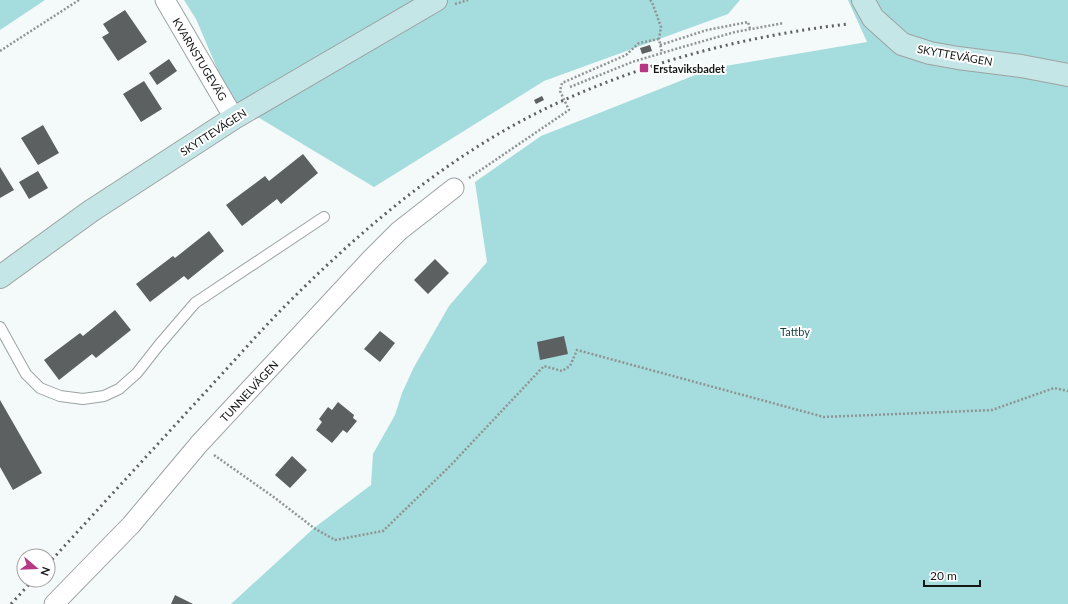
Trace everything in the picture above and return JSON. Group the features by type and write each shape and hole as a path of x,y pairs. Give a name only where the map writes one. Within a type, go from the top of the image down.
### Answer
{"street":[{"name":"KVARNSTUGEVÄG","path":"165,0 234,118"},
{"name":"SKYTTEVÄGEN","path":"0,277 91,210 234,118 436,0"},
{"name":"SKYTTEVÄGEN","path":"863,0 873,18 902,44 930,53 951,57 1021,66 1068,75"},
{"name":"TUNNELVÄGEN","path":"54,604 131,525 199,444 371,258 399,231 454,188"}],"lane":[{"path":"2,333 26,374 40,388 60,396 83,399 104,396 119,389 137,373 195,304 324,217"}],"path":[{"path":"0,51 79,0"},
{"path":"650,0 661,27 659,40 662,53"},
{"path":"660,45 707,30 748,22 750,29"},
{"path":"570,87 632,62 662,53 735,32 784,23"},
{"path":"454,188 569,110 560,91 562,83 626,55 639,43 659,40"},
{"path":"199,444 275,498 314,528 335,540 383,531 450,466 544,366 562,371 570,366 577,350 824,417 992,410 1054,388 1068,391"}],"green space":[{"path":"0,0 45,0 0,30"},
{"path":"184,0 740,0 728,14 544,81 374,187 231,101 196,19"},
{"name":"Tattby","path":"848,0 1068,0 1068,604 231,604 314,528 371,485 373,454 395,415 402,393 414,367 449,306 487,262 475,182 541,136 713,68 867,42"}],"building":[{"path":"125,10 147,42 118,61 102,37 109,33 103,24"},
{"path":"650,45 652,51 642,54 640,48"},
{"path":"169,59 177,71 157,85 149,73"},
{"path":"144,81 162,109 141,122 123,94"},
{"path":"542,96 544,100 536,104 534,100"},
{"path":"43,125 59,153 38,165 21,138"},
{"path":"303,154 318,173 281,204 277,199 242,226 226,205 265,176 269,181"},
{"path":"0,167 14,190 0,198"},
{"path":"38,171 48,188 29,199 19,182"},
{"path":"209,231 224,251 188,280 184,276 150,302 136,284 173,256 175,258"},
{"path":"435,259 449,273 428,294 414,280"},
{"path":"115,310 131,330 96,358 92,354 59,380 44,360 80,333 83,336"},
{"path":"380,331 395,343 380,362 364,349"},
{"path":"564,336 568,354 540,360 537,342"},
{"path":"0,400 42,473 13,490 0,467"},
{"path":"338,402 354,415 353,418 357,421 347,433 343,430 332,443 316,430 322,422 319,419 328,407 332,410"},
{"path":"292,456 307,470 290,488 275,475"},
{"path":"175,595 193,604 171,604"}],"railway":[{"path":"56,555 288,303 383,216 452,164 488,140 525,119 599,85 668,61 703,51 774,35 847,24"},
{"path":"11,604 26,588"}],"place":[{"name":"Erstaviksbadet","path":"644,68"}]}
